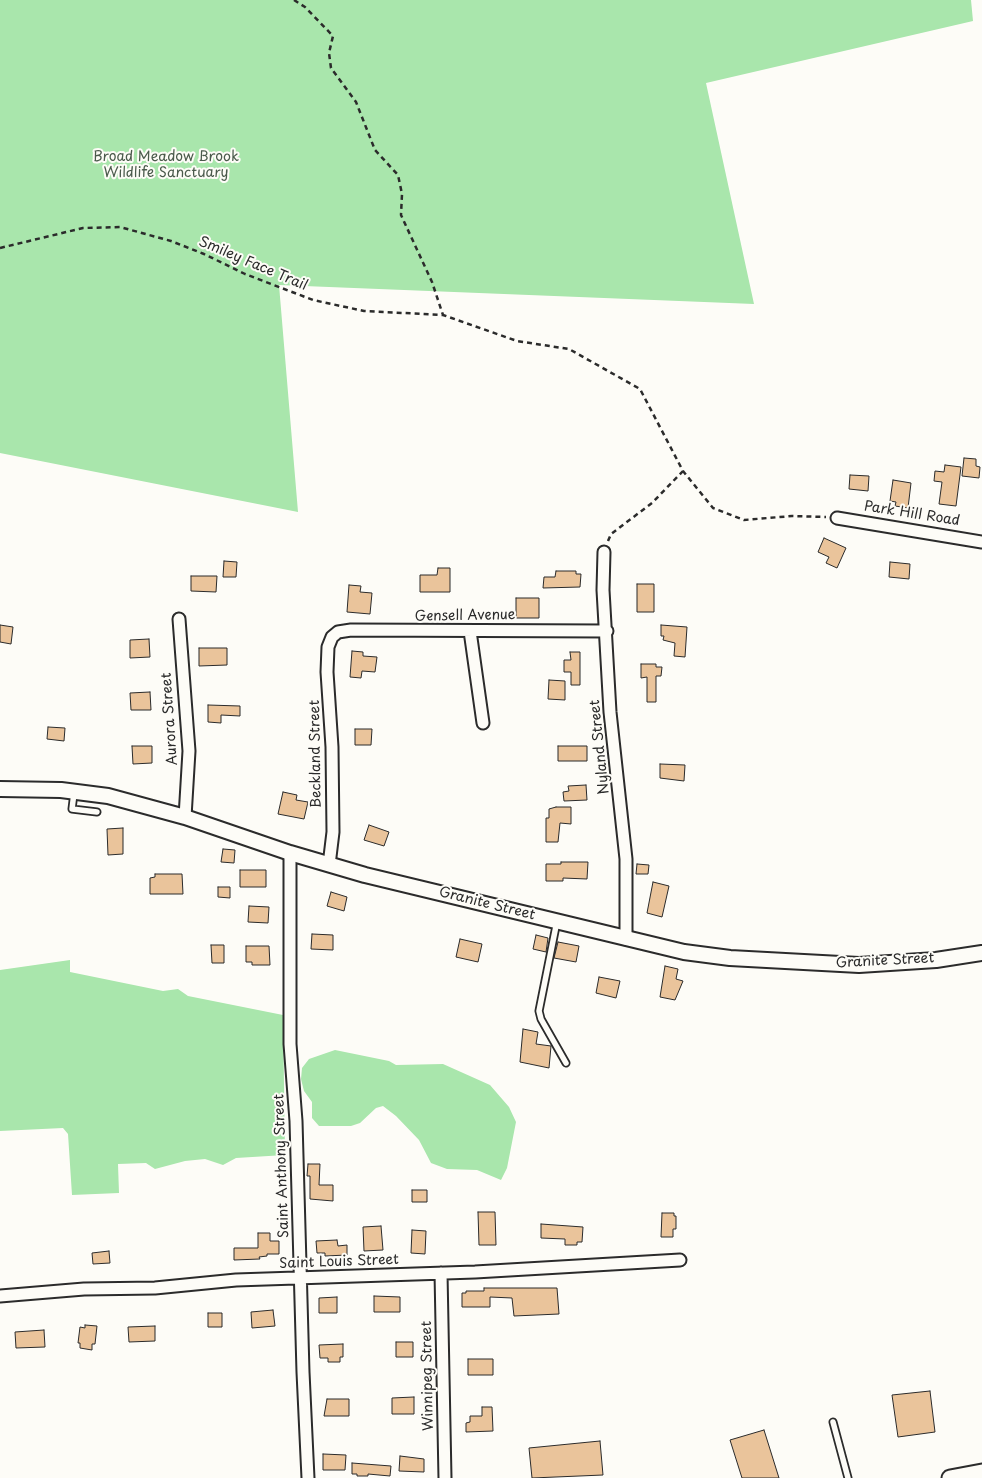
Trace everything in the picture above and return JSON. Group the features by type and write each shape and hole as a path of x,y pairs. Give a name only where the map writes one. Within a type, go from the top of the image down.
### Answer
{"main road":[{"path":"950,1478 982,1472"}],"street":[{"name":"Park Hill Road","path":"837,518 982,542"},
{"name":"Nyland Street","path":"604,552 603,590 607,631 610,712 620,783 626,859 626,939"},
{"name":"Aurora Street","path":"179,620 189,751 185,817"},
{"name":"Gensell Avenue","path":"330,642 332,637 338,632 351,630 607,631"},
{"path":"470,631 483,723"},
{"name":"Beckland Street","path":"329,865 333,832 332,747 327,672 330,642"},
{"name":"Granite Street","path":"0,789 74,792 108,796 185,817 329,865 626,939 694,953 815,964 894,963 982,952"},
{"name":"Saint Anthony Street","path":"290,853 290,1044 296,1121 308,1478"},
{"name":"Saint Louis Street","path":"0,1296 84,1289 155,1288 236,1280 441,1273 680,1260"},
{"name":"Winnipeg Street","path":"441,1273 445,1478"}],"lane":[{"path":"74,792 72,809 97,812"},
{"path":"557,921 539,1011 540,1019 556,1042 566,1063"},
{"path":"833,1422 848,1478"}],"path":[{"path":"294,0 305,7 333,36 329,53 331,68 356,102 375,150 398,175 402,194 401,215 432,282 443,316"},
{"name":"Smiley Face Trail","path":"0,248 83,228 120,227 171,241 245,274 313,300 364,311 443,316 518,341 569,349 640,389 683,471 712,508 744,520 792,516 837,518"},
{"path":"604,552 611,534 652,503 683,471"}],"green space":[{"name":"Broad Meadow Brook Wildlife Sanctuary","path":"0,0 971,0 973,21 706,83 754,304 279,285 298,512 0,453"},
{"path":"70,960 70,972 163,991 178,989 188,996 283,1015 285,1155 236,1158 223,1165 205,1159 185,1161 155,1169 146,1163 118,1164 119,1193 72,1195 68,1134 63,1128 0,1131 0,970"},
{"path":"335,1050 389,1061 396,1065 443,1064 490,1085 509,1107 516,1122 507,1168 501,1180 477,1170 447,1169 431,1163 419,1140 396,1116 383,1106 376,1108 360,1123 351,1126 319,1126 312,1118 312,1102 304,1091 301,1079 302,1068 309,1059"}],"building":[{"path":"964,458 976,459 976,466 980,467 979,478 962,476"},
{"path":"945,465 961,467 956,506 939,504 942,482 934,481 935,471 944,472"},
{"path":"850,475 869,476 868,491 849,489"},
{"path":"893,480 911,483 908,508 895,506 896,502 890,501"},
{"path":"824,538 846,548 837,568 826,563 829,557 818,552"},
{"path":"224,561 237,562 236,577 223,577"},
{"path":"890,562 910,564 909,579 889,577"},
{"path":"438,568 450,568 450,592 420,592 420,575 437,575"},
{"path":"556,571 576,571 576,574 581,574 580,587 543,588 544,577 555,577"},
{"path":"191,576 217,576 216,592 191,591"},
{"path":"637,584 654,584 654,612 637,612"},
{"path":"349,585 361,586 360,592 372,593 370,614 347,612"},
{"path":"516,598 539,598 539,618 516,618"},
{"path":"0,625 13,627 11,644 0,642"},
{"path":"661,625 687,627 685,657 674,656 675,643 663,640 664,636 661,636"},
{"path":"149,639 150,657 130,658 130,640"},
{"path":"199,648 227,648 227,665 199,666"},
{"path":"352,651 363,652 363,656 377,657 375,672 362,671 361,678 350,677"},
{"path":"570,652 580,652 580,685 571,685 571,672 564,672 564,660 571,660"},
{"path":"641,664 656,664 656,667 662,667 661,676 656,676 656,702 647,702 647,677 641,678"},
{"path":"549,680 565,681 565,700 548,699"},
{"path":"150,692 151,710 131,710 130,693"},
{"path":"208,705 240,706 240,716 221,715 221,723 208,722"},
{"path":"48,727 65,728 64,741 47,739"},
{"path":"355,729 372,729 371,745 355,745"},
{"path":"132,746 152,746 152,763 133,764"},
{"path":"558,746 587,746 587,761 558,761"},
{"path":"660,764 685,765 684,781 660,778"},
{"path":"586,785 587,800 564,801 563,792 569,791 568,786"},
{"path":"283,792 297,795 296,800 308,802 304,819 278,814"},
{"path":"571,807 571,824 560,823 558,842 546,842 546,818 549,818 549,809"},
{"path":"369,825 389,832 384,846 364,840"},
{"path":"123,828 123,854 108,855 107,829"},
{"path":"223,849 235,850 234,863 221,862"},
{"path":"561,862 588,862 587,879 563,878 563,881 546,881 546,864 561,864"},
{"path":"637,864 649,865 648,874 636,874"},
{"path":"240,870 266,870 266,887 240,887"},
{"path":"155,874 182,874 183,894 150,894 150,878 155,877"},
{"path":"653,882 669,886 662,917 647,913"},
{"path":"218,887 230,887 230,898 218,897"},
{"path":"331,892 347,897 344,911 327,906"},
{"path":"249,906 269,907 268,923 248,922"},
{"path":"312,934 333,935 333,950 311,949"},
{"path":"536,935 548,938 546,952 533,949"},
{"path":"460,939 482,944 478,962 456,957"},
{"path":"558,942 579,946 576,962 554,958"},
{"path":"211,945 224,945 224,963 212,963"},
{"path":"246,946 269,946 270,965 252,965 252,962 246,962"},
{"path":"665,966 678,969 676,979 683,981 675,1000 660,997"},
{"path":"599,977 620,981 616,998 596,993"},
{"path":"523,1029 538,1032 536,1044 551,1046 549,1068 520,1062"},
{"path":"308,1164 320,1164 319,1185 333,1185 333,1201 310,1199 310,1176 307,1176"},
{"path":"412,1190 427,1190 427,1202 412,1202"},
{"path":"478,1212 495,1212 496,1245 479,1245"},
{"path":"662,1213 674,1213 674,1216 676,1216 676,1229 673,1229 673,1237 661,1237"},
{"path":"541,1224 583,1227 582,1242 577,1242 577,1245 565,1245 565,1239 541,1238"},
{"path":"381,1226 383,1250 364,1251 363,1227"},
{"path":"412,1230 426,1231 425,1254 411,1253"},
{"path":"258,1233 270,1233 270,1241 279,1241 279,1254 267,1254 267,1256 259,1257 260,1259 234,1260 234,1248 258,1248"},
{"path":"337,1240 338,1246 347,1245 347,1255 325,1256 325,1253 317,1253 316,1241"},
{"path":"109,1251 110,1263 93,1264 92,1253"},
{"path":"484,1288 557,1288 559,1314 514,1316 512,1298 490,1297 490,1307 462,1307 462,1293 466,1293 466,1291 484,1291"},
{"path":"374,1296 400,1297 400,1312 374,1312"},
{"path":"337,1297 337,1313 319,1313 319,1298"},
{"path":"273,1310 275,1326 252,1328 251,1312"},
{"path":"208,1313 222,1313 222,1327 208,1327"},
{"path":"85,1325 97,1326 95,1344 92,1344 92,1350 80,1348 80,1343 78,1343 80,1327 85,1328"},
{"path":"155,1326 155,1341 129,1342 128,1327"},
{"path":"44,1330 45,1347 16,1348 15,1332"},
{"path":"396,1342 413,1342 413,1357 396,1357"},
{"path":"343,1344 343,1357 340,1357 340,1362 328,1362 328,1358 320,1358 319,1345"},
{"path":"468,1359 493,1359 493,1375 468,1375"},
{"path":"930,1391 935,1432 898,1437 892,1395"},
{"path":"414,1397 414,1414 392,1414 392,1398"},
{"path":"327,1399 349,1399 349,1416 324,1416"},
{"path":"482,1407 492,1407 493,1431 466,1432 466,1423 470,1422 470,1416 482,1416"},
{"path":"764,1430 779,1478 742,1478 730,1440"},
{"path":"600,1441 603,1475 532,1478 529,1448"},
{"path":"323,1454 346,1455 345,1470 323,1470"},
{"path":"400,1456 424,1459 424,1472 399,1471"},
{"path":"352,1463 391,1466 390,1476 368,1474 368,1476 357,1476 357,1474 352,1474"}]}
